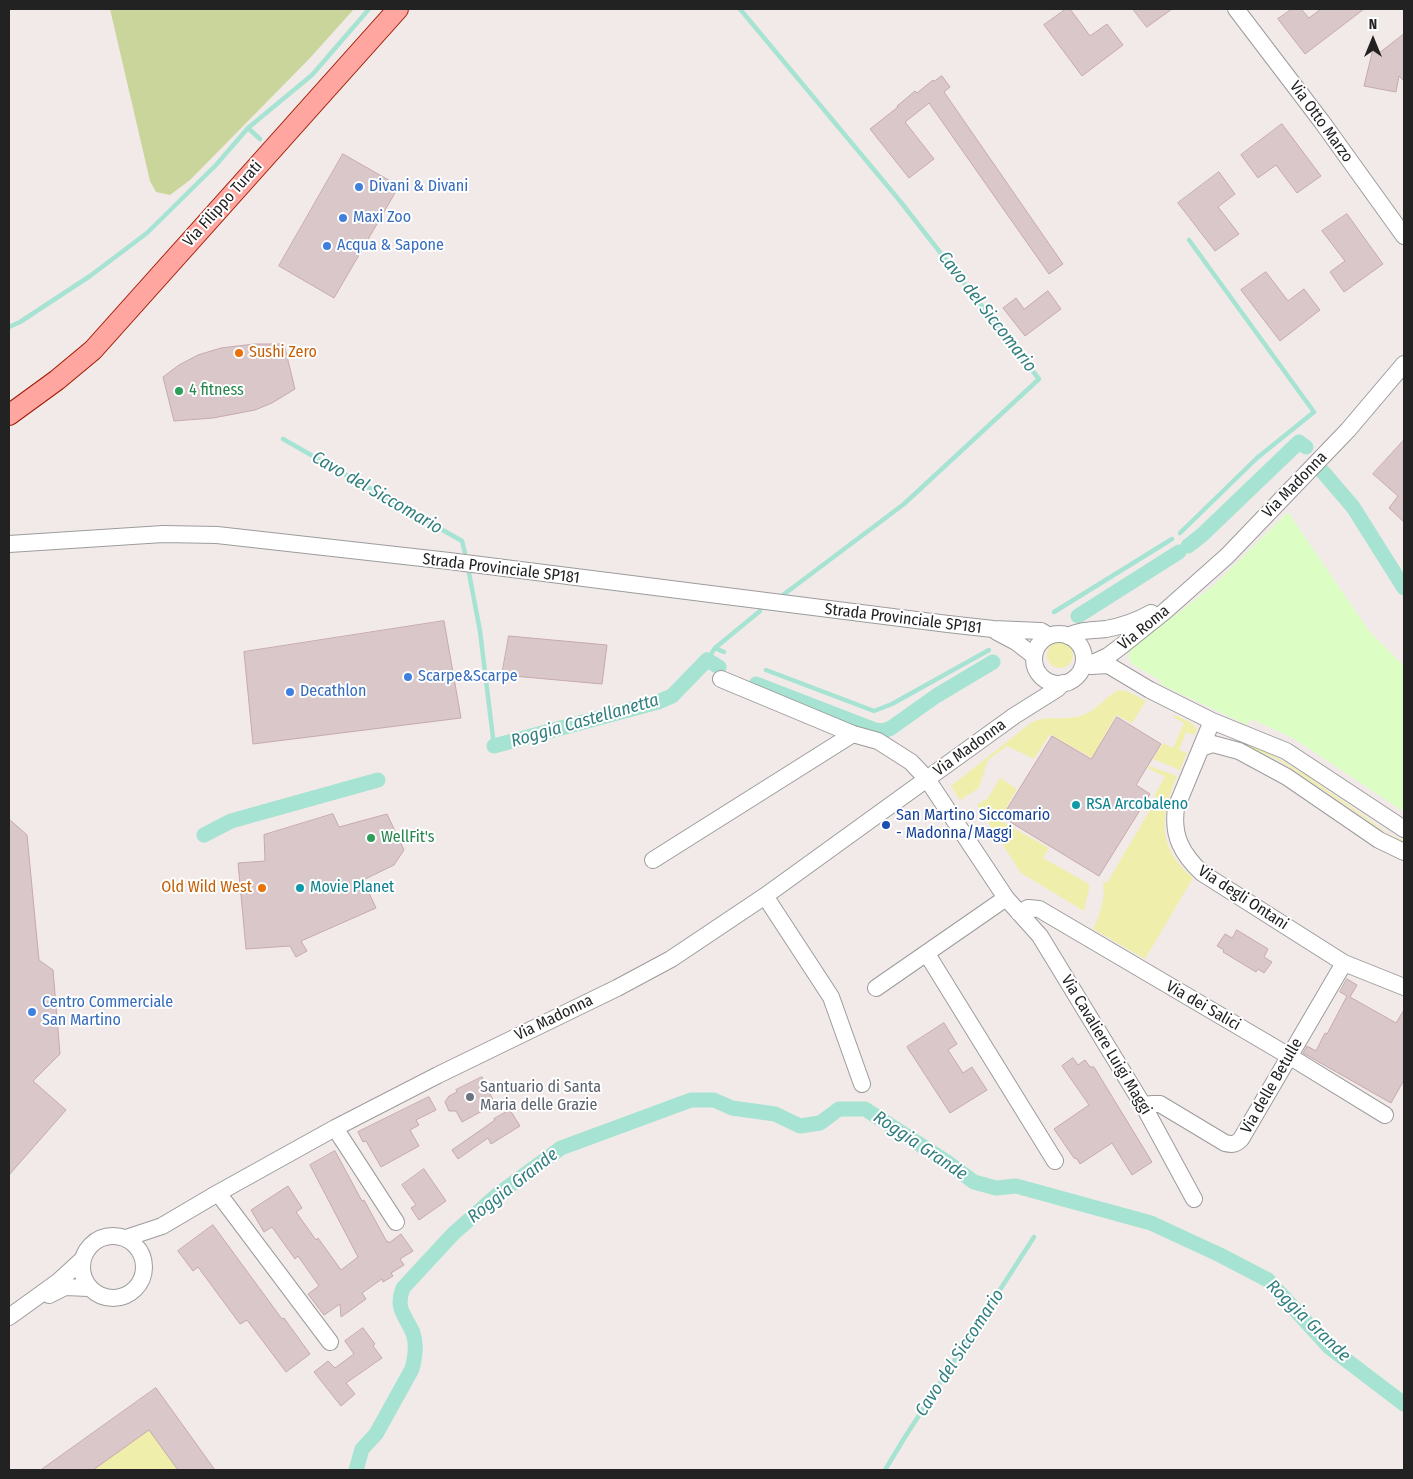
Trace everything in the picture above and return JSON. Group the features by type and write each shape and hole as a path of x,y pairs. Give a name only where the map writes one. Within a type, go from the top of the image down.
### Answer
{"main road":[{"name":"Via Filippo Turati","path":"9,402 40,390 57,380 93,350 398,9"},
{"name":"Via Filippo Turati","path":"9,415 40,390"}],"street":[{"name":"Via Otto Marzo","path":"1236,9 1322,122 1404,236"},
{"name":"Via Madonna","path":"1179,599 1226,556 1348,430 1404,364"},
{"name":"Strada Provinciale SP181","path":"9,544 163,534 217,535 449,561 993,629 1041,631 1049,636"},
{"name":"Via Roma","path":"1068,636 1082,630 1106,629 1133,623 1179,599"},
{"name":"Via Roma","path":"1082,668 1108,656 1179,599"},
{"name":"Strada Provinciale SP181","path":"993,629 1016,642 1035,663"},
{"path":"1058,634 1068,636 1075,640 1083,653 1084,661 1082,668 1071,680 1063,683 1052,683 1043,678 1035,663 1036,648 1049,636 1058,634"},
{"path":"1122,645 1120,662 1124,675"},
{"name":"Via Madonna","path":"1014,716 1029,701 1033,694 1035,663"},
{"path":"1082,668 1108,665 1150,690 1212,721 1286,751 1404,828"},
{"name":"Via Madonna","path":"721,679 853,734 878,741 897,751 911,762 927,779"},
{"name":"Via Madonna","path":"9,1317 59,1281 83,1259 86,1250 93,1243 102,1238 110,1236 126,1238 162,1226 335,1128 456,1066 645,974 710,934 765,896 1014,716 1057,689 1063,683"},
{"name":"Via degli Ontani","path":"1212,721 1176,808 1174,821 1182,850 1191,863 1202,873 1344,963 1404,987"},
{"path":"1233,730 1240,751"},
{"path":"653,860 853,734"},
{"path":"1201,748 1213,744 1240,751 1287,777 1379,840 1404,852"},
{"name":"Via Cavaliere Luigi Maggi","path":"927,779 1006,898 1040,936 1144,1106 1194,1199"},
{"path":"765,896 831,997 862,1084"},
{"path":"876,988 1006,898"},
{"name":"Via dei Salici","path":"1019,913 1028,908 1039,909 1289,1056 1385,1115"},
{"path":"927,954 1055,1161"},
{"name":"Via delle Betulle","path":"1144,1106 1160,1104 1225,1142 1235,1144 1241,1139 1344,963"},
{"path":"335,1128 396,1222"},
{"path":"218,1193 330,1342"},
{"name":"Via Madonna","path":"24,1307 66,1286 89,1288 96,1293 112,1298 121,1298 130,1294 137,1288 144,1275 143,1258 140,1251 162,1226"},
{"path":"126,1238 140,1251"},
{"path":"83,1259 84,1279 89,1288"}],"green space":[{"path":"110,9 354,9 310,58 190,180 170,195 156,192 150,181"},
{"path":"1288,512 1369,631 1404,666 1404,812 1287,735 1251,719 1247,725 1160,684 1161,681 1132,664 1130,660 1129,654 1132,648 1213,586"},
{"path":"1060,642 1069,646 1073,655 1069,664 1060,668 1051,664 1047,655 1051,646"},
{"path":"1119,690 1129,692 1146,701 1132,723 1116,715 1092,758 1050,734 1034,759 1007,746 988,760 979,788 960,800 951,786 1032,722 1083,715 1093,710"},
{"path":"1175,715 1190,722 1197,729 1194,735 1186,732 1179,750 1187,753 1180,770 1153,759 1163,743 1173,748 1184,723 1173,717"},
{"path":"1243,741 1283,761 1307,776 1391,835 1404,841 1404,843 1379,828 1282,762 1242,744"},
{"path":"1149,766 1177,776 1167,805 1165,831 1167,843 1172,854 1193,878 1145,959 1093,929 1102,905 1103,881 1107,883 1157,798 1154,796 1165,777 1148,768"},
{"path":"1000,778 1017,789 999,820 1049,848 1043,858 1089,884 1084,911 1021,873 977,805 988,798"},
{"path":"149,1430 178,1470 93,1470"}],"building":[{"path":"1066,9 1070,9 1090,36 1107,24 1123,45 1082,76 1044,25"},
{"path":"1133,9 1172,9 1147,27"},
{"path":"1292,9 1301,9 1309,18 1321,9 1364,9 1305,54 1278,19"},
{"path":"1404,34 1404,81 1399,76 1396,92 1364,86 1373,49 1380,52"},
{"path":"942,76 950,87 944,92 1063,264 1049,274 929,103 905,122 934,159 909,178 870,129 915,91 917,93 933,80"},
{"path":"1282,124 1321,176 1297,193 1276,165 1258,178 1241,155"},
{"path":"343,154 399,186 334,298 279,266"},
{"path":"1219,172 1235,194 1218,207 1239,234 1215,251 1178,203"},
{"path":"1347,214 1383,264 1344,292 1330,272 1345,261 1322,231"},
{"path":"1266,272 1288,301 1304,289 1320,310 1280,341 1241,290"},
{"path":"1048,291 1061,309 1025,336 1003,308 1016,298 1024,309"},
{"path":"255,344 284,344 295,389 272,403 255,410 213,418 174,421 163,377 179,365 198,355 221,348"},
{"path":"1404,440 1404,522 1389,508 1398,496 1373,474"},
{"path":"444,621 461,718 253,744 244,652"},
{"path":"509,636 607,645 602,684 502,675"},
{"name":"RSA Arcobaleno","path":"1117,717 1161,744 1136,785 1150,794 1099,876 1002,817 1052,736 1091,759"},
{"path":"333,814 339,827 387,814 404,850 394,865 363,880 376,908 301,941 307,951 296,957 290,946 246,949 238,863 265,861 264,835"},
{"name":"Centro Commerciale San Martino","path":"9,819 27,835 39,960 53,970 60,1054 33,1081 66,1110 9,1175"},
{"path":"1237,930 1268,949 1264,957 1272,962 1264,973 1258,969 1256,972 1223,952 1224,950 1217,946 1225,934 1232,938"},
{"path":"1347,979 1357,985 1350,997 1396,1023 1404,1010 1404,1080 1391,1103 1303,1053 1307,1046 1316,1051 1325,1033 1327,1034 1347,996 1340,992"},
{"path":"944,1023 957,1044 948,1050 963,1073 972,1067 987,1090 950,1113 907,1047"},
{"path":"1073,1058 1078,1065 1085,1060 1090,1067 1094,1067 1152,1162 1132,1175 1112,1143 1080,1164 1054,1129 1089,1105 1062,1066"},
{"name":"Santuario di Santa Maria delle Grazie","path":"482,1077 495,1104 462,1122 456,1111 449,1111 445,1102 449,1096 457,1092 456,1090"},
{"path":"429,1097 436,1110 416,1120 419,1125 410,1130 419,1146 381,1167 366,1141 363,1142 358,1132"},
{"path":"510,1110 520,1126 491,1144 488,1138 458,1159 452,1150 494,1119"},
{"path":"335,1151 387,1242 389,1243 401,1234 413,1251 400,1259 404,1265 391,1273 393,1276 383,1282 382,1279 362,1293 366,1299 341,1317 340,1304 324,1315 308,1294 319,1286 298,1256 295,1259 272,1227 264,1232 251,1210 288,1186 302,1208 296,1212 341,1270 358,1257 310,1165"},
{"path":"424,1169 446,1201 419,1220 411,1208 416,1205 402,1185"},
{"path":"213,1225 310,1354 286,1372 247,1320 240,1324 198,1267 193,1271 178,1251"},
{"path":"363,1328 375,1344 373,1346 382,1358 346,1383 355,1394 341,1406 314,1372 328,1361 335,1368 354,1354 345,1341"},
{"path":"156,1388 215,1470 178,1470 149,1430 93,1470 41,1470"}],"waterway":[{"name":"Cavo del Siccomario","path":"9,327 20,322 90,276 147,233 216,165 248,128 312,75 369,9"},
{"name":"Cavo del Siccomario","path":"740,9 900,201 1039,379 904,504 783,595"},
{"name":"Cavo del Siccomario","path":"248,128 260,139"},
{"name":"Cavo del Siccomario","path":"1180,533 1257,458 1314,412 1189,240"},
{"name":"Cavo del Siccomario","path":"283,439 462,541 465,553"},
{"name":"Roggia Castellanetta","path":"1188,546 1202,535 1299,442 1306,447"},
{"name":"Roggia Castellanetta","path":"1323,472 1353,507 1404,588"},
{"name":"Cavo del Siccomario","path":"1054,612 1172,539"},
{"name":"Roggia Castellanetta","path":"1078,616 1179,552"},
{"name":"Cavo del Siccomario","path":"469,573 480,631 494,746"},
{"name":"Cavo del Siccomario","path":"707,660 715,648 760,611"},
{"name":"Cavo del Siccomario","path":"715,648 724,652"},
{"name":"Cavo del Siccomario","path":"766,670 874,711 892,704 989,650"},
{"name":"Roggia Castellanetta","path":"494,746 658,702 672,696 707,660 719,667"},
{"name":"Roggia Castellanetta","path":"756,684 875,730 884,731 936,696 993,662"},
{"name":"Roggia Castellanetta","path":"204,835 231,821 378,780"},
{"name":"Roggia Grande","path":"356,1470 362,1449 376,1434 412,1369 415,1356 415,1342 413,1333 402,1312 400,1302 403,1288 453,1234 497,1195 561,1148 691,1100 714,1100 732,1108 775,1114 800,1126 820,1123 839,1109 865,1109 947,1162 974,1182 996,1188 1016,1186 1151,1223 1268,1280 1329,1347 1404,1404"},
{"name":"Cavo del Siccomario","path":"885,1470 1034,1237"}],"place":[{"name":"Divani & Divani","path":"359,187"},
{"name":"Maxi Zoo","path":"343,218"},
{"name":"Acqua & Sapone","path":"327,246"},
{"name":"Sushi Zero","path":"239,353"},
{"name":"4 fitness","path":"179,391"},
{"name":"Scarpe&Scarpe","path":"408,677"},
{"name":"Decathlon","path":"290,692"},
{"name":"RSA Arcobaleno","path":"1076,805"},
{"name":"San Martino Siccomario - Madonna/Maggi","path":"886,825"},
{"name":"WellFit's","path":"371,838"},
{"name":"Old Wild West","path":"262,888"},
{"name":"Movie Planet","path":"300,888"},
{"name":"Centro Commerciale San Martino","path":"32,1012"},
{"name":"Santuario di Santa Maria delle Grazie","path":"470,1097"}]}
